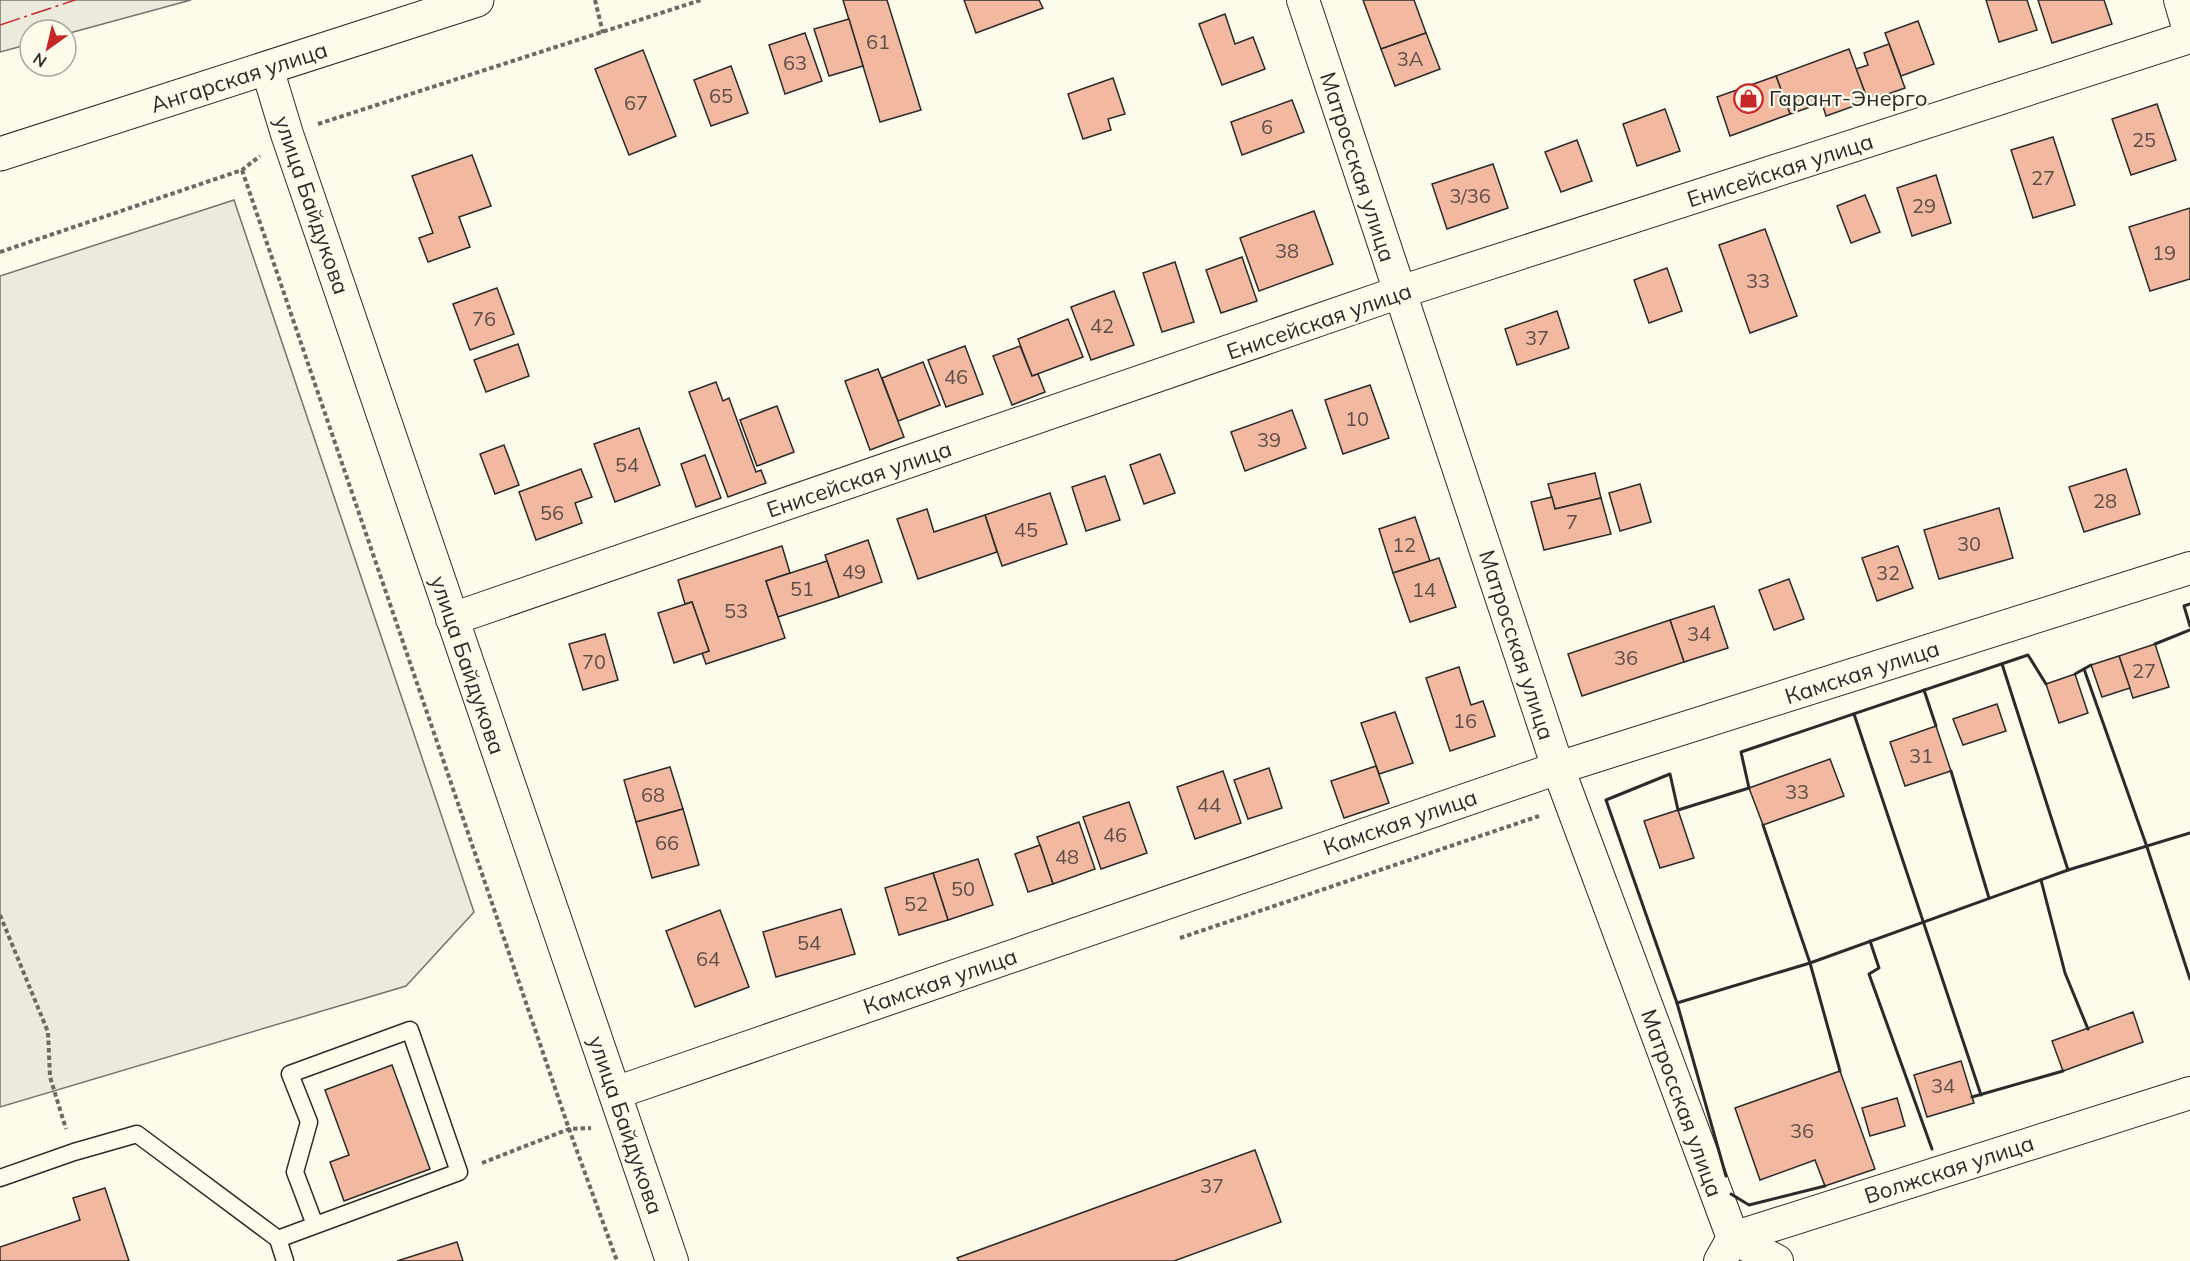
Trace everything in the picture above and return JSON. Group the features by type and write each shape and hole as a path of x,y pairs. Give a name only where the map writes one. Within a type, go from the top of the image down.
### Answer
{"main road":[{"name":"Ангарская улица","path":"0,154 477,0"}],"street":[{"name":"Матросская улица","path":"1303,0 1558,768 1726,1249"},
{"path":"2180,0 2190,36"},
{"name":"Енисейская улица","path":"452,619 1400,292 2190,36"},
{"name":"улица Байдукова","path":"267,68 287,134 672,1261"},
{"name":"Камская улица","path":"615,1093 1558,768 2190,568"},
{"name":"Волжская улица","path":"1726,1249 2190,1093"},
{"path":"1726,1249 1777,1261"}],"lane":[{"path":"278,1239 315,1226 459,1172 410,1030 290,1074 309,1122 296,1172 315,1226"},
{"path":"0,1178 74,1152 137,1134 278,1239 285,1261"}],"path":[{"path":"595,0 603,33"},
{"path":"0,252 242,171 287,134 701,0"},
{"path":"242,171 569,1129 617,1261"},
{"path":"0,915 48,1032 50,1077 74,1152"}],"shaded area":[{"path":"0,0 191,0 78,31 78,18 18,18 18,47 0,52"},
{"path":"234,200 474,912 406,986 0,1107 0,276"}],"building":[{"path":"843,0 887,0 921,110 880,122"},
{"path":"964,0 1039,0 1043,8 976,33"},
{"path":"1363,0 1414,0 1426,33 1381,49"},
{"path":"1986,0 2027,0 2037,30 1999,42"},
{"path":"2038,0 2104,0 2112,24 2052,43"},
{"path":"1225,14 1235,44 1253,37 1265,69 1222,85 1199,24"},
{"path":"849,19 863,66 829,76 814,29"},
{"path":"1918,21 1934,64 1901,76 1885,33"},
{"path":"805,33 822,81 785,94 769,45"},
{"path":"1426,33 1440,69 1395,86 1381,49"},
{"path":"1889,44 1905,88 1868,101 1856,69 1868,65 1864,53"},
{"path":"1849,49 1868,101 1826,116 1822,103 1790,114 1776,76"},
{"path":"643,50 676,136 629,155 595,69"},
{"path":"731,66 748,113 711,126 694,80"},
{"path":"1776,76 1790,114 1730,136 1717,97"},
{"path":"1113,78 1125,114 1108,119 1111,130 1083,139 1068,94"},
{"path":"1292,100 1304,132 1242,155 1231,122"},
{"path":"2157,104 2176,160 2131,175 2112,119"},
{"path":"1665,109 1680,151 1637,166 1623,124"},
{"path":"2053,137 2075,205 2033,218 2011,150"},
{"path":"1577,140 1592,181 1561,192 1545,152"},
{"path":"472,155 491,206 459,217 470,247 428,262 419,238 433,233 412,176"},
{"path":"1493,164 1508,208 1447,229 1432,184"},
{"path":"1936,175 1951,223 1912,236 1897,188"},
{"path":"1865,195 1880,232 1851,243 1837,206"},
{"path":"2190,208 2190,279 2150,291 2129,227"},
{"path":"1314,211 1333,264 1259,291 1240,238"},
{"path":"1765,229 1797,316 1750,333 1719,245"},
{"path":"1242,257 1257,301 1221,313 1206,270"},
{"path":"1175,262 1194,322 1162,332 1143,273"},
{"path":"1667,268 1682,311 1649,323 1634,280"},
{"path":"497,288 514,334 470,350 453,304"},
{"path":"1114,291 1134,345 1091,360 1071,307"},
{"path":"1557,311 1569,348 1517,365 1505,329"},
{"path":"1068,319 1083,357 1032,376 1018,339"},
{"path":"518,344 529,376 486,392 474,360"},
{"path":"965,346 983,394 946,407 928,360"},
{"path":"1020,346 1032,376 1038,374 1045,392 1012,405 993,356"},
{"path":"923,362 940,405 898,421 882,378"},
{"path":"878,369 904,437 870,450 845,381"},
{"path":"716,382 723,401 729,398 756,472 761,470 766,483 728,497 689,392"},
{"path":"1370,385 1389,438 1343,454 1325,400"},
{"path":"777,406 794,452 757,466 740,420"},
{"path":"1292,410 1306,448 1245,471 1231,432"},
{"path":"639,428 660,485 615,502 594,444"},
{"path":"504,445 519,485 495,494 480,454"},
{"path":"1160,454 1175,493 1144,504 1130,465"},
{"path":"705,455 721,498 696,507 681,464"},
{"path":"581,469 592,497 575,503 582,523 536,540 519,492"},
{"path":"2126,469 2140,514 2084,532 2069,487"},
{"path":"1595,473 1601,498 1555,509 1548,484"},
{"path":"1105,476 1120,520 1086,531 1072,487"},
{"path":"1640,484 1651,522 1620,531 1609,493"},
{"path":"1050,493 1067,544 1002,566 985,515"},
{"path":"1552,497 1555,509 1601,498 1611,534 1544,550 1531,502"},
{"path":"1999,508 2013,558 1939,579 1924,530"},
{"path":"927,509 934,532 985,515 997,552 918,579 897,519"},
{"path":"1415,517 1430,561 1393,573 1379,529"},
{"path":"868,540 882,582 839,597 825,555"},
{"path":"782,546 790,573 766,581 785,638 706,664 702,653 709,651 692,602 685,604 678,580"},
{"path":"1898,546 1913,588 1877,601 1862,558"},
{"path":"1439,558 1456,607 1410,622 1393,573"},
{"path":"827,561 839,597 778,617 766,581"},
{"path":"1789,579 1804,619 1774,630 1759,590"},
{"path":"692,602 709,651 674,663 658,613"},
{"path":"1714,606 1728,648 1684,662 1670,620"},
{"path":"1670,620 1684,662 1582,696 1568,654"},
{"path":"605,634 618,680 583,690 569,644"},
{"path":"2155,644 2169,687 2133,698 2119,656"},
{"path":"2119,656 2130,688 2102,697 2091,665"},
{"path":"1459,667 1471,705 1483,701 1495,736 1450,751 1426,678"},
{"path":"2075,674 2088,713 2059,723 2046,684"},
{"path":"1997,704 2006,731 1963,745 1953,719"},
{"path":"1395,712 1413,763 1379,774 1361,723"},
{"path":"1936,726 1951,771 1905,786 1890,742"},
{"path":"1830,759 1844,796 1763,825 1749,788"},
{"path":"1376,766 1389,803 1344,818 1331,781"},
{"path":"670,767 683,809 636,822 624,780"},
{"path":"1269,768 1282,808 1248,819 1234,780"},
{"path":"1223,771 1241,823 1195,839 1177,787"},
{"path":"1129,802 1147,853 1101,869 1083,817"},
{"path":"683,809 699,865 652,878 636,822"},
{"path":"1678,810 1694,858 1660,868 1644,821"},
{"path":"1079,822 1095,869 1053,884 1037,837"},
{"path":"1040,845 1053,884 1028,892 1015,854"},
{"path":"978,859 993,905 948,920 933,873"},
{"path":"933,873 948,920 899,935 885,888"},
{"path":"841,909 855,954 776,977 763,932"},
{"path":"720,910 749,987 695,1007 666,931"},
{"path":"2133,1012 2143,1042 2063,1071 2052,1041"},
{"path":"1961,1061 1974,1103 1927,1117 1914,1075"},
{"path":"392,1065 430,1169 344,1201 330,1162 349,1155 325,1090"},
{"path":"1840,1071 1875,1169 1825,1186 1815,1160 1760,1180 1735,1108"},
{"path":"1897,1098 1905,1126 1870,1136 1862,1108"},
{"path":"1255,1150 1281,1222 1174,1261 959,1261 957,1258"},
{"path":"105,1188 129,1261 0,1261 0,1247 80,1220 73,1198"},
{"path":"457,1242 463,1261 397,1261"}],"wall":[{"path":"2190,604 2184,606 2190,626"},
{"path":"2155,644 2190,630"},
{"path":"1726,1176 1677,1003 1606,800 1670,774 1678,810 1749,788 1741,752 2028,655 2046,684"},
{"path":"2002,664 2068,870"},
{"path":"2075,674 2091,665"},
{"path":"2084,669 2147,847 2190,979"},
{"path":"1924,690 1936,726"},
{"path":"1854,714 1981,1095"},
{"path":"1951,771 1989,898"},
{"path":"1763,825 1810,963 1840,1071"},
{"path":"1677,1003 1810,963 2068,870 2190,833"},
{"path":"2041,880 2065,973 2088,1029"},
{"path":"1870,941 1879,968 1869,974 1932,1149"},
{"path":"1972,1097 2063,1071"},
{"path":"1731,1194 1749,1205 1825,1186"}],"power":[{"path":"0,25 75,0"}],"place":[{"name":"Гарант-Энерго","path":"1748,98"}]}
